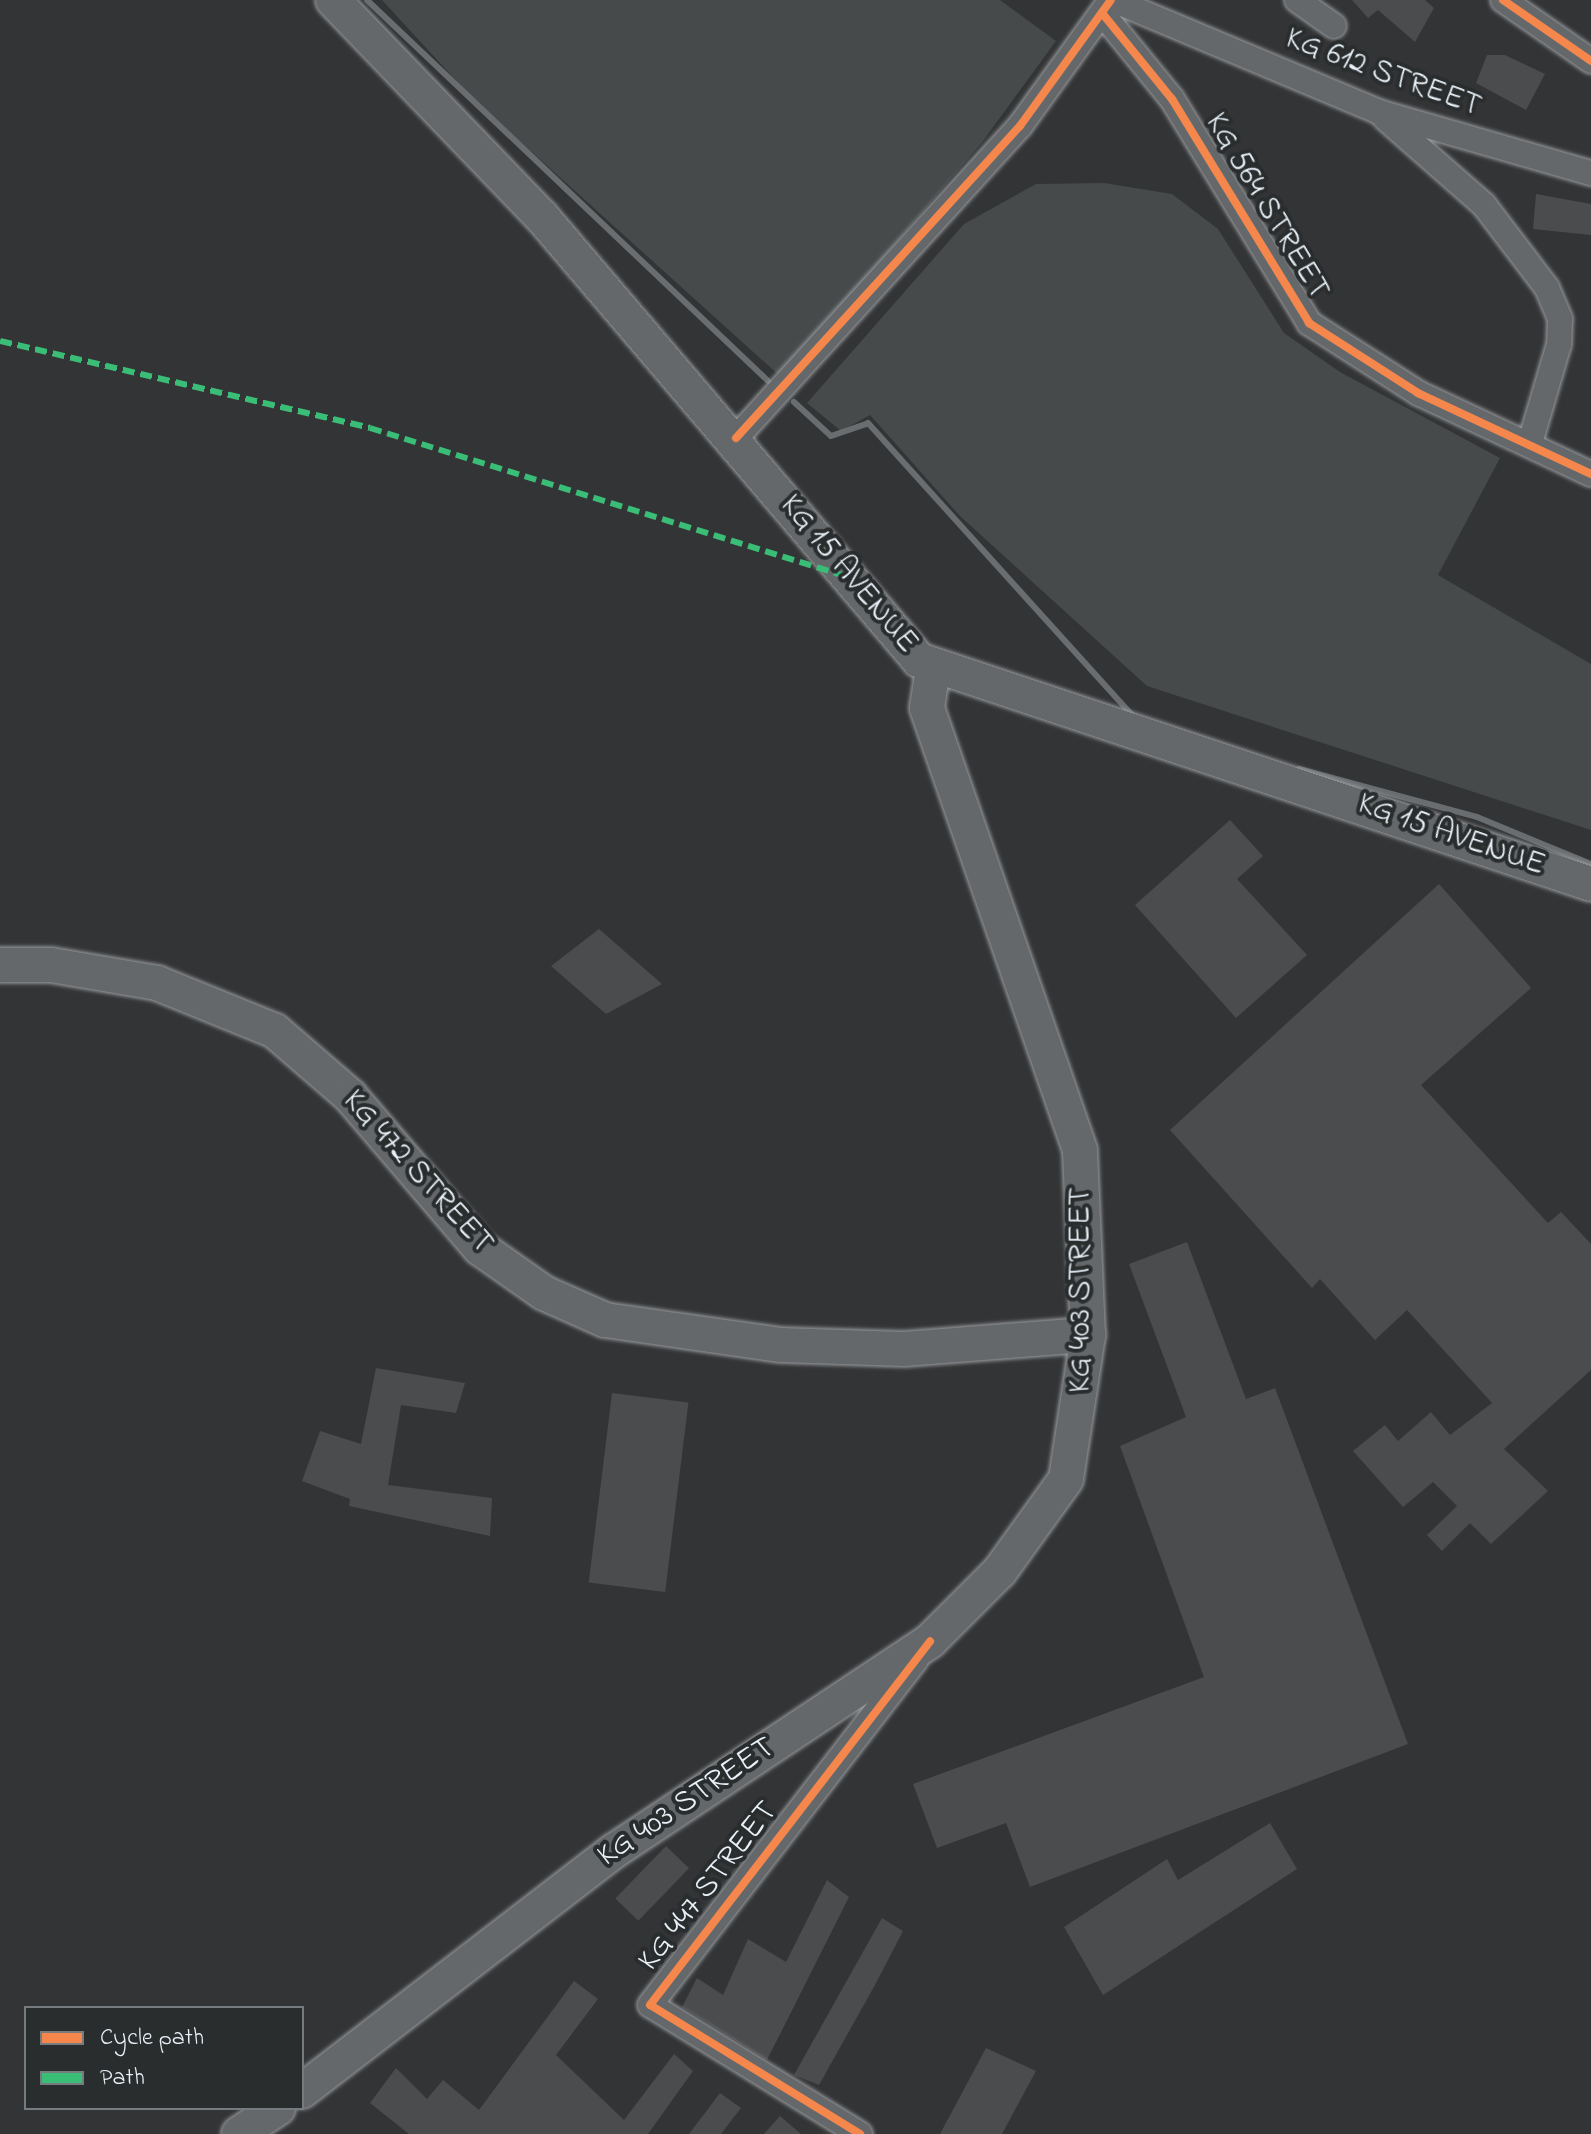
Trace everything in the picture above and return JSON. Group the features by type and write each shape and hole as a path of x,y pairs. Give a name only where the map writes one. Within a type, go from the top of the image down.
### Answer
{"main road":[{"name":"KG 15 AVENUE","path":"333,0 542,217 736,438 886,627 933,668 1125,725 1591,884"},
{"name":"KG 403 STREET","path":"304,2089 614,1851 930,1641 1010,1559 1066,1479 1088,1335 1080,1150 927,708 933,668"},
{"name":"KG 472 STREET","path":"0,965 51,965 157,983 275,1031 350,1096 480,1248 533,1287 605,1320 781,1345 904,1349 1088,1335"},
{"path":"239,2134 275,2110"}],"street":[{"path":"1297,0 1334,26"},
{"path":"1503,0 1591,61"},
{"path":"736,438 1003,146 1109,4"},
{"name":"KG 612 STREET","path":"1109,4 1379,112 1591,173"},
{"name":"KG 564 STREET","path":"1109,4 1172,99 1309,323 1418,393 1591,474"},
{"path":"1379,112 1484,205 1547,288 1560,319 1559,344 1530,443"},
{"name":"KG 447 STREET","path":"860,2134 650,2005 930,1641"}],"shaded area":[{"path":"382,0 1000,0 1056,41 983,141 781,377 473,99"},
{"path":"1104,183 1172,194 1218,229 1284,333 1340,372 1500,458 1438,575 1591,664 1591,830 1147,686 960,516 870,415 841,431 807,403 964,224 1036,184"}],"building":[{"path":"1352,0 1425,0 1434,8 1415,42 1378,10 1368,18"},
{"path":"1487,55 1505,55 1545,74 1526,110 1476,83"},
{"path":"1536,194 1591,204 1591,235 1533,229"},
{"path":"1230,820 1263,856 1237,879 1307,955 1236,1018 1135,905"},
{"path":"1439,884 1531,988 1421,1085 1548,1223 1561,1212 1591,1244 1591,1370 1504,1449 1548,1491 1491,1544 1470,1523 1442,1551 1427,1535 1457,1506 1433,1482 1403,1507 1353,1451 1385,1425 1398,1441 1431,1412 1450,1435 1492,1403 1407,1310 1375,1340 1320,1279 1312,1288 1170,1130"},
{"path":"599,929 662,984 606,1014 551,966"},
{"path":"1187,1242 1246,1399 1275,1388 1408,1744 1030,1887 1006,1823 937,1848 913,1784 1204,1677 1120,1446 1186,1417 1129,1264"},
{"path":"376,1368 465,1383 456,1413 401,1405 388,1485 492,1498 490,1536 349,1506 350,1499 302,1481 320,1431 361,1444"},
{"path":"612,1393 688,1402 665,1592 589,1583"},
{"path":"1270,1823 1297,1869 1103,1995 1064,1927 1167,1859 1178,1880"},
{"path":"666,1846 689,1868 638,1921 615,1899"},
{"path":"827,1880 849,1897 767,2060 682,2007 697,1978 723,1995 748,1939 786,1962"},
{"path":"882,1918 903,1931 819,2085 794,2075"},
{"path":"574,1981 598,1999 556,2055 624,2120 674,2054 693,2071 648,2134 409,2134 370,2103 396,2068 427,2099 443,2080 479,2110"},
{"path":"986,2048 1036,2071 1002,2134 940,2134"},
{"path":"720,2093 741,2108 721,2134 689,2134"},
{"path":"780,2116 801,2134 764,2134"}],"waterway":[{"path":"367,0 768,381"},
{"path":"794,402 831,436 868,423 1133,716"},
{"path":"1299,769 1477,817 1591,864"}],"marked path":[{"path":"0,341 370,428 845,576"}],"cycle path":[{"path":"736,438 1020,126 1111,0"},
{"path":"1503,0 1591,61"},
{"path":"1102,13 1172,99 1309,323 1418,393 1591,474"},
{"path":"860,2134 650,2005 930,1641"}]}
